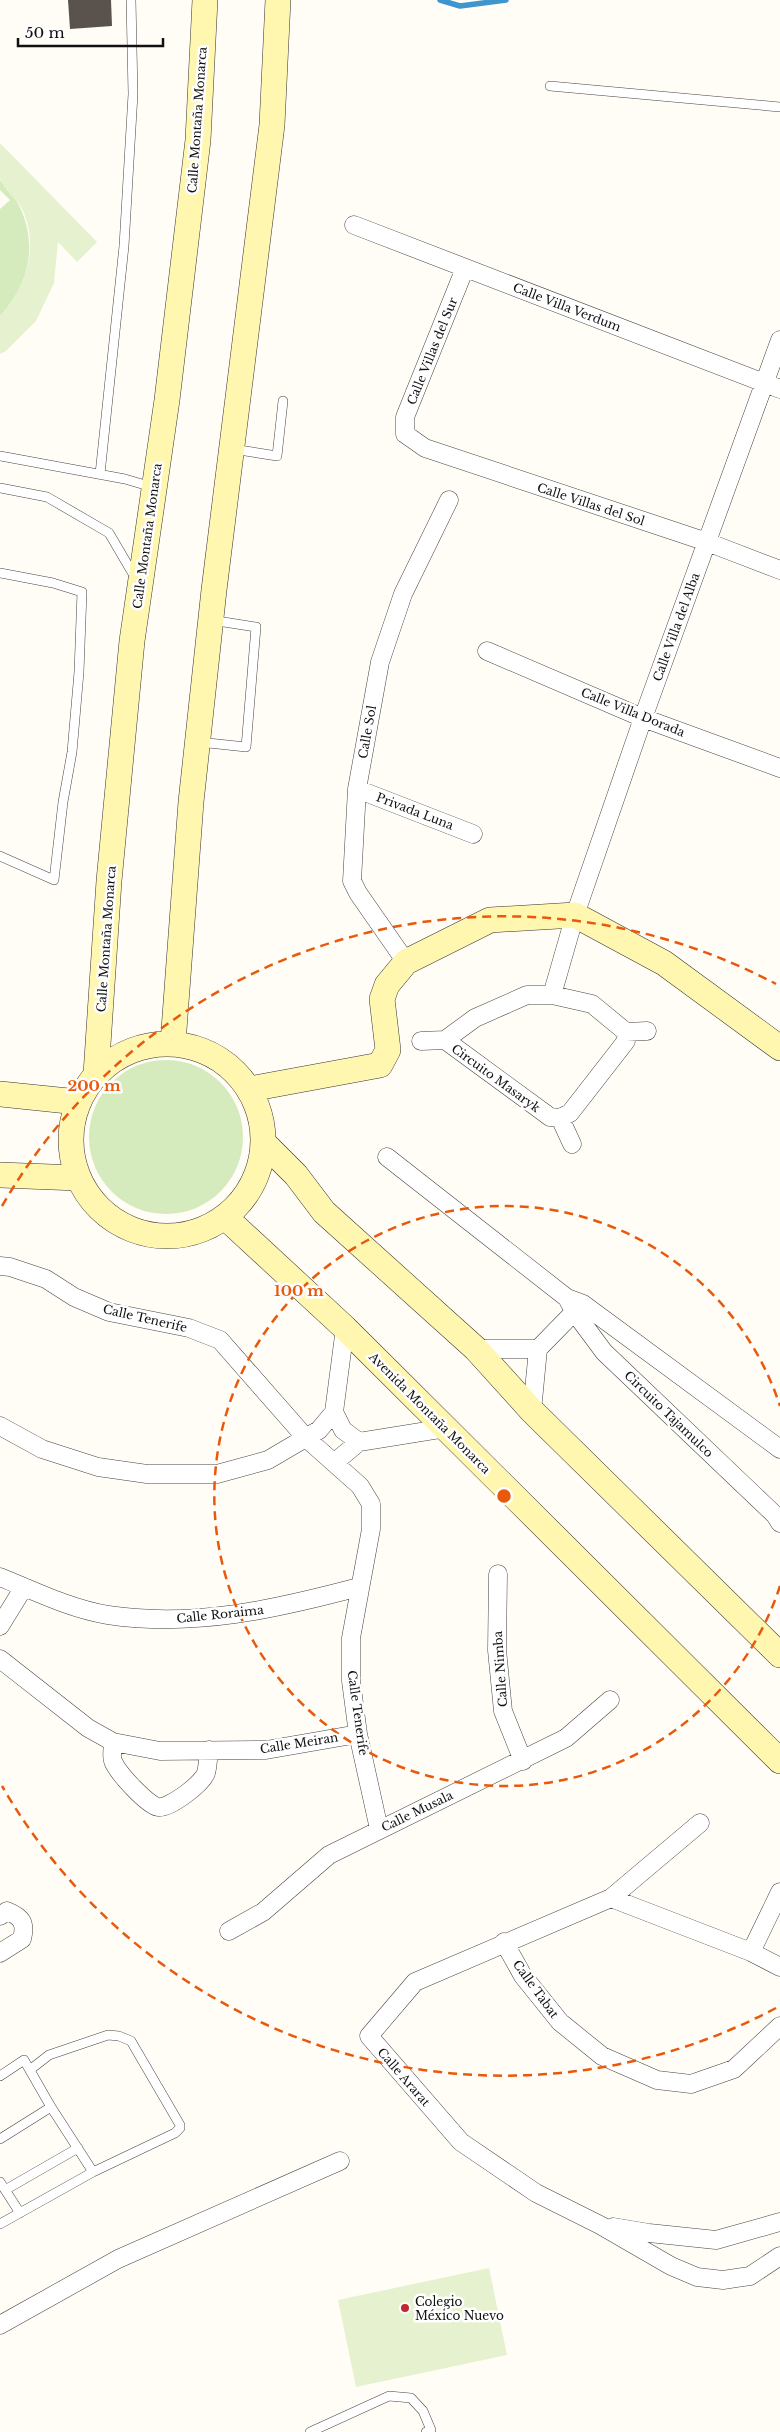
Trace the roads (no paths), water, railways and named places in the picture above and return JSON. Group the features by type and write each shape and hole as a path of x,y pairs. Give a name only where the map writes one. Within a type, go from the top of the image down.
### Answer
{"main road":[{"name":"Calle Montaña Monarca","path":"96,1074 109,881 132,641 167,400 198,140 205,0"},
{"path":"173,1043 198,742 211,620 272,125 278,0"},
{"path":"250,1089 380,1065 388,1050 382,999 387,984 406,962 490,920 575,914 664,963 780,1048"},
{"path":"173,1043 203,1050 230,1066 250,1089 261,1115 264,1143 258,1171 245,1197 225,1217 199,1231 171,1236 142,1233 115,1222 93,1203 78,1178 71,1153 71,1127 78,1102 96,1074 118,1056 145,1045 173,1043"},
{"path":"0,1094 78,1102"},
{"path":"264,1143 296,1175 324,1212 476,1349 532,1411 780,1655"},
{"path":"0,1175 78,1178"},
{"name":"Avenida Montaña Monarca","path":"225,1217 345,1328 780,1761"}],"street":[{"name":"Calle Villa Verdum","path":"354,225 772,386"},
{"name":"Calle Villas del Sur","path":"405,434 406,417 465,268"},
{"name":"Calle Villa del Alba","path":"575,914 707,542 772,386 780,340"},
{"name":"Calle Villas del Sol","path":"405,434 425,448 707,542 780,570"},
{"name":"Calle Sol","path":"406,962 352,881 357,789 380,662 403,594 449,500"},
{"name":"Calle Villa Dorada","path":"487,651 643,718 780,768"},
{"name":"Privada Luna","path":"357,789 473,834"},
{"path":"552,995 575,914"},
{"name":"Circuito Masaryk","path":"421,1041 445,1040 475,1018 528,995 552,995 592,1004 626,1032"},
{"path":"572,1144 560,1118 570,1113 626,1041 626,1032 647,1031"},
{"name":"Circuito Masaryk","path":"445,1040 550,1117 560,1118"},
{"name":"Circuito Tajamulco","path":"387,1157 575,1305 780,1449"},
{"name":"Calle Tenerife","path":"0,1266 10,1267 46,1279 74,1298 109,1312 189,1328 220,1340 306,1438 360,1486 371,1504 372,1529 367,1561 359,1587 351,1638 351,1681 358,1734 379,1829"},
{"path":"532,1411 538,1349 575,1305"},
{"name":"Circuito Tajamulco","path":"575,1305 604,1352 775,1515 780,1524"},
{"path":"0,1426 42,1449 98,1467 147,1474 217,1474 268,1460 319,1430 334,1412 345,1328"},
{"path":"476,1349 538,1349"},
{"path":"334,1412 343,1430 359,1442"},
{"path":"335,1462 359,1442 446,1428"},
{"name":"Calle Nimba","path":"498,1574 497,1650 503,1711 523,1761"},
{"name":"Calle Roraima","path":"0,1577 46,1596 107,1615 184,1621 252,1613 359,1587"},
{"path":"0,1626 24,1587"},
{"name":"Calle Meiran","path":"0,1659 88,1728 112,1742 160,1750 266,1750 358,1734"},
{"name":"Calle Musala","path":"229,1931 263,1912 329,1855 379,1829 523,1761 566,1738 610,1700"},
{"path":"112,1742 113,1760 120,1772 151,1806 160,1808 170,1805 200,1782 206,1774 209,1750"},
{"name":"Calle Ararat","path":"700,1823 611,1898 504,1942 415,1982 369,2036 461,2142 536,2193 600,2225 671,2266 697,2277 722,2280 750,2276 780,2256"},
{"path":"751,1952 780,1894"},
{"path":"611,1898 751,1952 780,1968"},
{"path":"0,1916 7,1911 14,1914 21,1919 25,1927 22,1939 0,1954"},
{"name":"Calle Tabat","path":"504,1942 523,1976 560,2022 602,2056 657,2080 691,2084 734,2069 780,2026"},
{"path":"0,2325 118,2259 340,2161"},
{"name":"Calle Ararat","path":"600,2225 649,2234 716,2240 780,2222"}],"lane":[{"path":"100,474 124,246 132,94 131,0"},
{"path":"550,86 780,107"},
{"path":"232,449 277,456 283,401"},
{"path":"0,456 100,474 154,488"},
{"path":"0,488 47,497 109,534 140,586"},
{"path":"0,573 53,583 82,592 79,672 72,752 63,802 54,880 0,856"},
{"path":"198,742 246,747 256,627 211,620"},
{"path":"0,2224 94,2172 175,2133 180,2128 131,2042 119,2036 108,2035 49,2055 31,2069"},
{"path":"0,2076 24,2060 31,2069 51,2107 94,2172"},
{"path":"0,2139 51,2107"},
{"path":"20,2213 2,2186 78,2148"},
{"path":"310,2432 389,2396 411,2398 424,2411 431,2430 426,2432"}],"waterway":[{"path":"440,0 460,6 506,0"}],"place":[{"name":"Colegio México Nuevo","path":"405,2308"}]}
